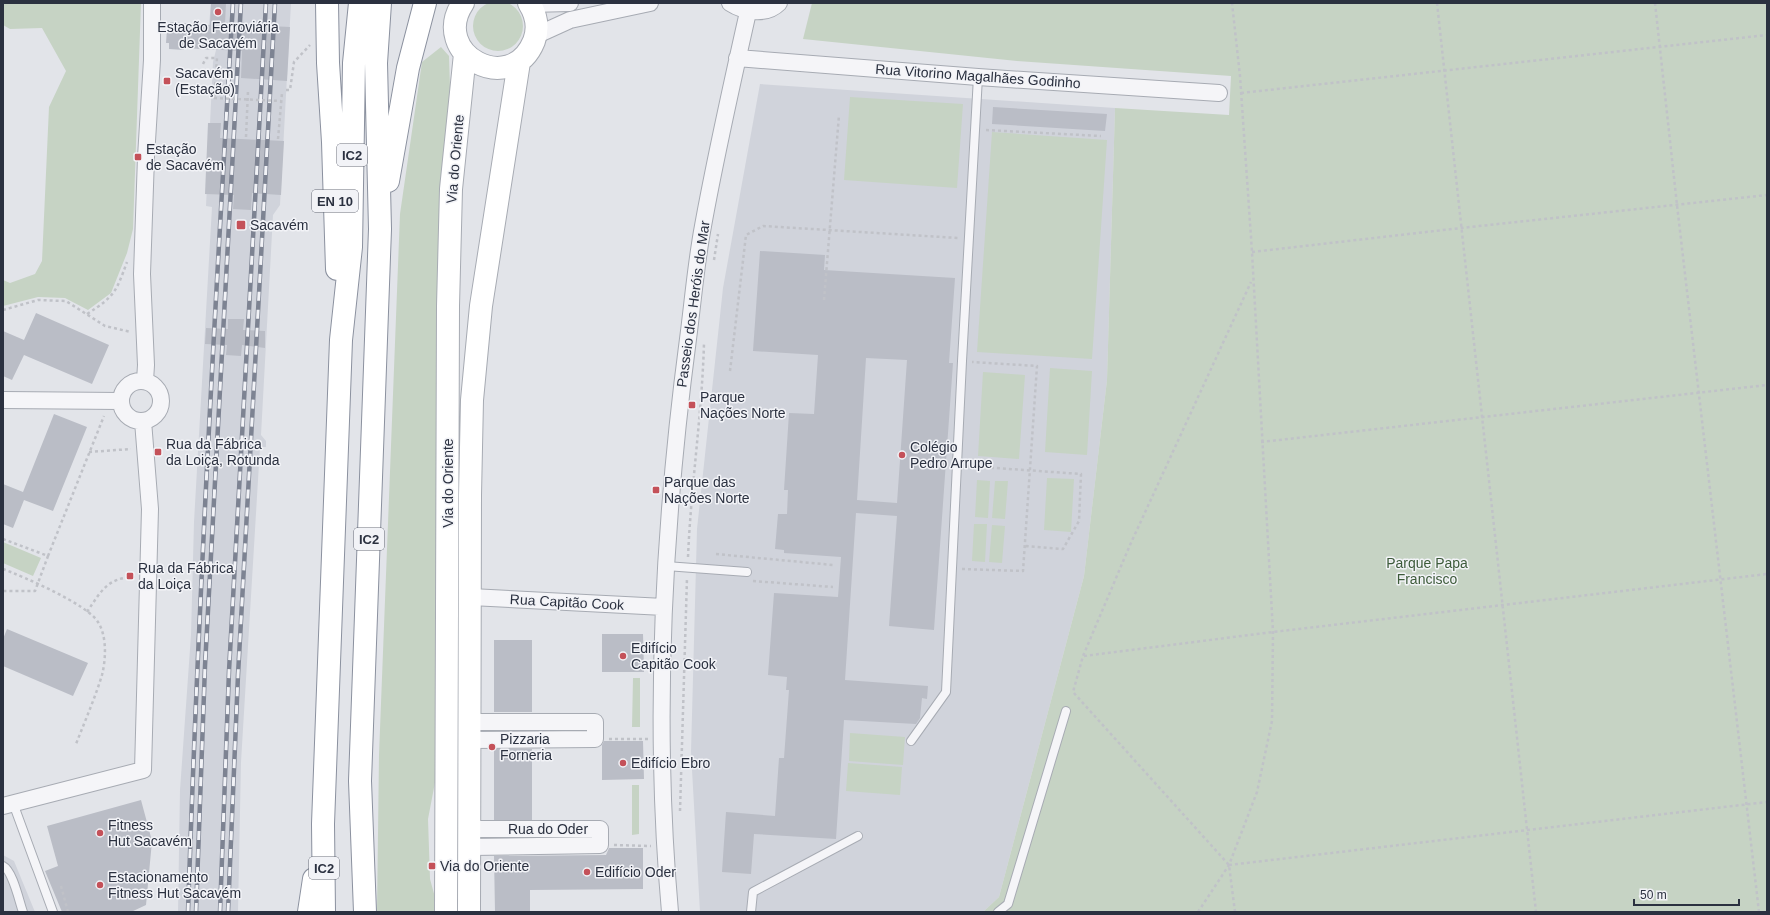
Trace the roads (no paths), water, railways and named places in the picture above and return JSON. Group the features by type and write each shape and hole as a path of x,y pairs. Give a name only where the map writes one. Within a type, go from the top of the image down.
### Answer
{"main road":[{"name":"EN 10","path":"327,3 335,232 341,340"},
{"name":"IC2","path":"324,912 323,824 341,340 351,247 354,62 360,3"},
{"name":"IC2","path":"353,912 363,848 360,781 380,229 376,63 380,3"},
{"path":"380,229 408,68 425,3"},
{"path":"459,5 455,25 457,40 465,54 476,63 490,68 505,67 519,62 530,50 537,35 536,19 530,3"},
{"name":"Via do Oriente","path":"446,912 448,306 450,189 465,54"},
{"name":"Via do Oriente","path":"469,912 470,495 472,400 481,306 519,62"},
{"path":"448,557 470,597 448,644"},
{"path":"309,912 323,824"},
{"path":"363,848 365,912"}],"street":[{"path":"145,381 142,274 146,157 152,60 152,3"},
{"path":"530,3 570,3"},
{"path":"537,35 570,20 650,3"},
{"path":"730,3 748,12 763,11 779,3"},
{"name":"Passeio dos Heróis do Mar","path":"670,912 662,738 664,607 677,417 702,228 748,12"},
{"name":"Rua Vitorino Magalhães Godinho","path":"737,58 978,77 1220,93"},
{"path":"3,400 113,401 122,394 131,383 145,381 157,389 161,402 160,409 156,415 150,419 136,421 130,418 113,401"},
{"path":"8,805 143,770 150,509 143,421"},
{"name":"Rua Capitão Cook","path":"470,597 664,607"},
{"path":"469,731 595,739"},
{"name":"Rua do Oder","path":"470,838 600,845"}],"lane":[{"path":"911,741 946,692 962,361 978,77"},
{"path":"666,566 747,572"},
{"path":"998,912 1008,904 1066,711"},
{"path":"8,805 53,912"},
{"path":"751,912 753,892 858,836"},
{"path":"3,866 11,876 22,911"}],"railway":[{"path":"188,912 208,458 233,3"},
{"path":"196,912 205,666 241,3"},
{"path":"220,912 229,671 266,3"},
{"path":"228,912 238,675 275,3"}],"place":[{"name":"Estação Ferroviária de Sacavém","path":"218,12"},
{"name":"Sacavém (Estação)","path":"167,81"},
{"name":"Estação de Sacavém","path":"138,157"},
{"name":"Sacavém","path":"241,225"},
{"name":"Parque Nações Norte","path":"692,405"},
{"name":"Rua da Fábrica da Loiça, Rotunda","path":"158,452"},
{"name":"Colégio Pedro Arrupe","path":"902,455"},
{"name":"Parque das Nações Norte","path":"656,490"},
{"name":"Rua da Fábrica da Loiça","path":"130,576"},
{"name":"Edifício Capitão Cook","path":"623,656"},
{"name":"Pizzaria Forneria","path":"492,747"},
{"name":"Edifício Ebro","path":"623,763"},
{"name":"Fitness Hut Sacavém","path":"100,833"},
{"name":"Via do Oriente","path":"432,866"},
{"name":"Edifício Oder","path":"587,872"},
{"name":"Estacionamento Fitness Hut Sacavém","path":"100,885"}],"park label":[{"name":"Parque Papa Francisco","path":"1427,572"}]}
